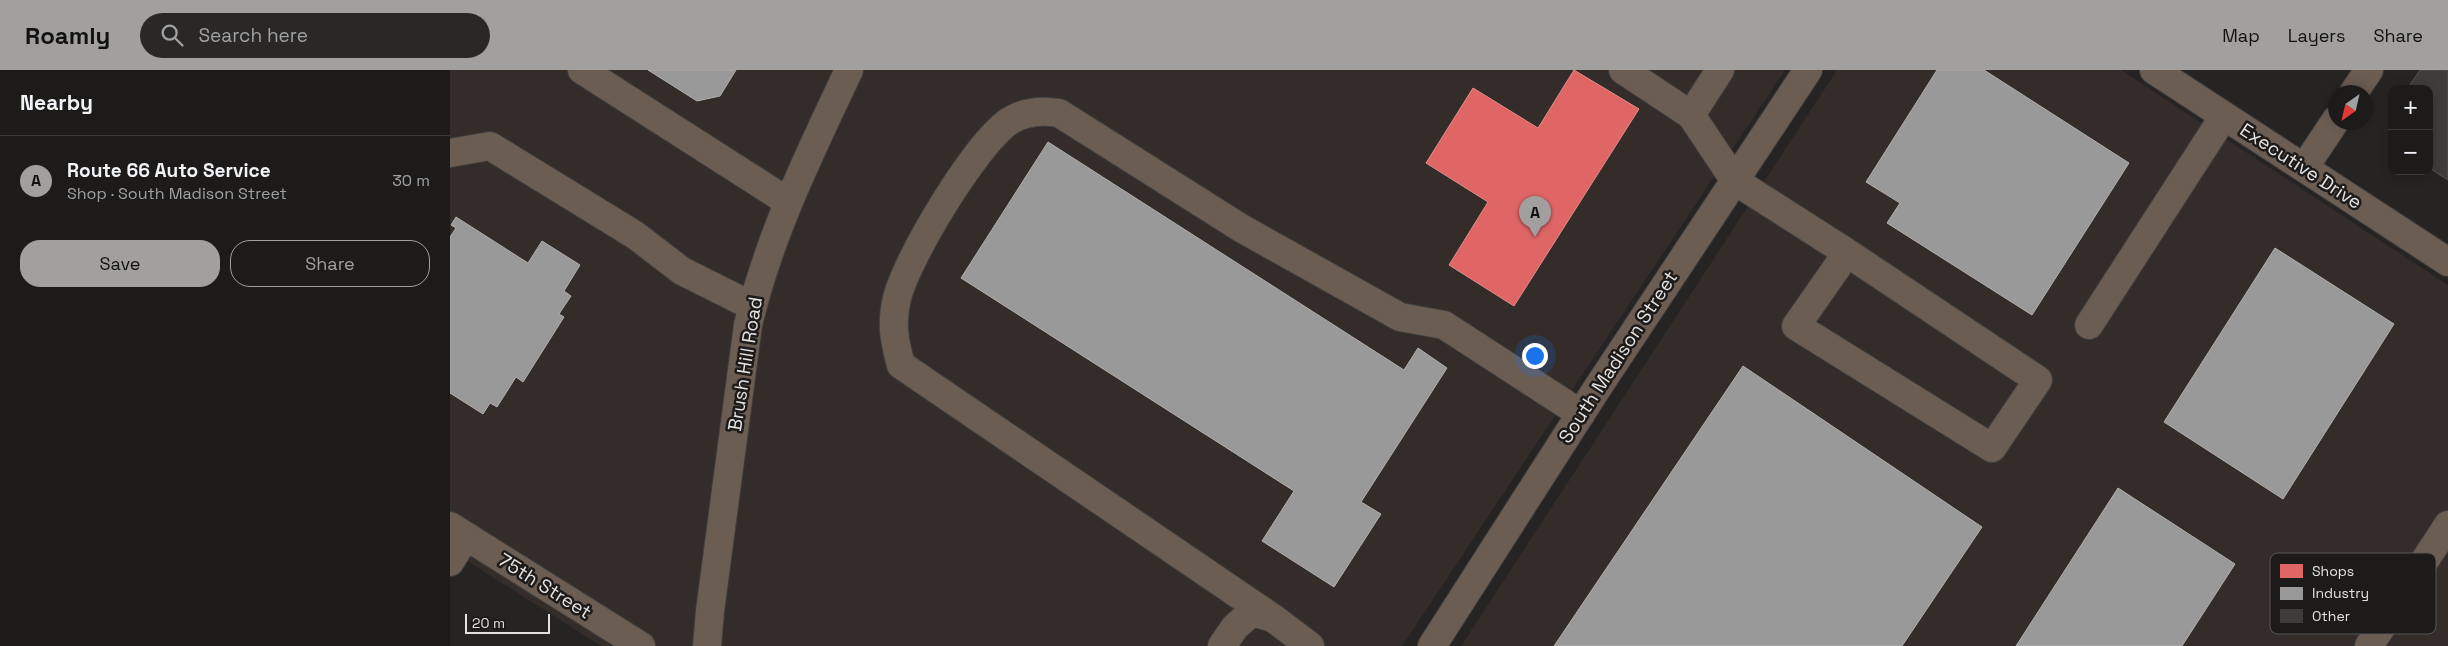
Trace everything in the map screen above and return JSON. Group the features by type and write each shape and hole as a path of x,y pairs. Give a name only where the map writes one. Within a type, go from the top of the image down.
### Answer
{"street":[{"path":"582,70 788,201"},
{"name":"Brush Hill Road","path":"707,646 712,591 752,306 788,201 849,70"},
{"path":"1624,70 1691,115 1735,181 1847,253 2038,380 1992,448 1796,326 1847,253"},
{"path":"1691,115 1720,70"},
{"name":"South Madison Street","path":"1432,646 1581,414 1808,70"},
{"name":"Executive Drive","path":"2154,70 2448,262"},
{"path":"2359,85 2369,70"},
{"path":"1310,646 1273,618 901,365 892,332 897,298 910,265 931,224 980,152 1008,122 1021,115 1041,110 1059,113 1241,228 1400,317 1444,325 1581,414"},
{"path":"2089,325 2224,116"},
{"path":"2304,168 2329,130"},
{"path":"450,153 490,146 635,235 682,271 752,306"},
{"path":"2430,553 2448,525"},
{"path":"450,562 458,531"},
{"name":"75th Street","path":"458,531 640,646"},
{"path":"1222,646 1235,627 1252,612 1273,618"},
{"path":"2370,646 2378,634"}],"shaded area":[{"path":"450,70 1785,70 1402,646 601,646 450,550"},
{"path":"1837,70 2121,70 2448,285 2448,646 1461,646"}],"building: Shops":[{"path":"1574,70 1639,109 1514,306 1449,265 1488,202 1426,163 1473,88 1538,128"}],"building: Industry":[{"path":"648,70 736,70 720,96 697,101"},
{"path":"1937,70 1984,70 2129,163 2032,315 1887,223 1900,203 1866,182"},
{"path":"1048,142 1404,370 1418,348 1447,368 1361,502 1381,514 1334,587 1262,541 1294,491 961,278"},
{"path":"456,217 528,263 542,241 580,265 564,291 571,296 559,314 564,317 523,382 516,377 497,407 490,403 483,414 450,393 450,237 456,228 451,225"},
{"path":"2275,248 2394,324 2283,499 2164,422"},
{"path":"1743,366 1982,527 1902,646 1554,646"},
{"path":"2118,488 2235,564 2182,646 2016,646"}],"building: Other":[{"path":"2420,70 2448,70 2448,180 2433,171 2433,85 2410,85"}],"place":[{"name":"Route 66 Auto Service","path":"1535,237"}]}
